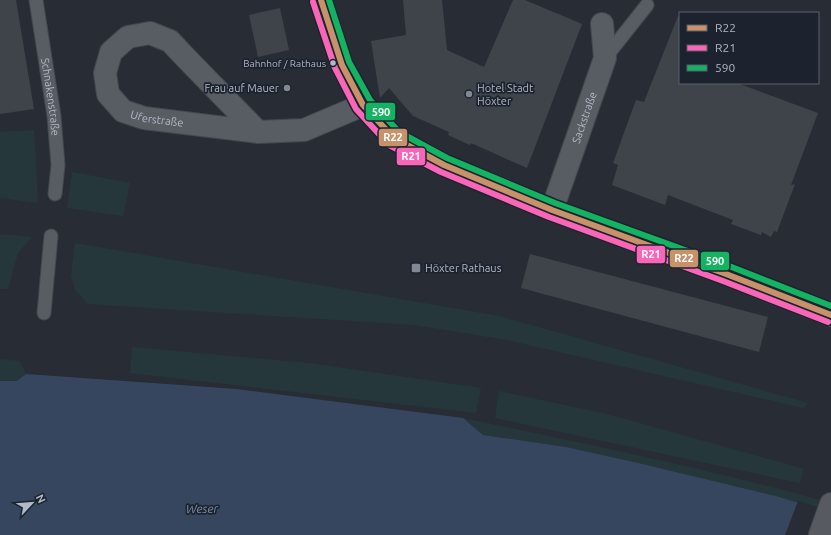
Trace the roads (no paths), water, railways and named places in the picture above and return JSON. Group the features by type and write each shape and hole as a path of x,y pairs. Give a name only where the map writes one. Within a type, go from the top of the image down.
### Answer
{"main road":[{"path":"321,0 342,65 363,105 394,138 444,165 552,210 726,274 831,316"},
{"path":"820,535 831,504"}],"street":[{"name":"Sackstraße","path":"552,210 605,58 602,24"},
{"name":"Uferstraße","path":"258,132 170,40 150,33 128,37 111,52 104,73 108,94 123,111 144,118 258,132 304,130 363,105"}],"lane":[{"name":"Schnakenstraße","path":"36,0 54,116 58,165 55,194"},
{"path":"605,58 647,5"},
{"path":"44,313 51,236"}],"water":[{"name":"Weser","path":"26,374 236,389 463,418 483,435 566,447 638,463 776,496 831,513 831,535 0,535 0,381 17,381"}],"place":[{"name":"Bahnhof / Rathaus","path":"333,63"},
{"name":"Frau auf Mauer","path":"287,88"},
{"name":"Hotel Stadt Höxter","path":"469,94"},
{"name":"Höxter Rathaus","path":"416,268"}]}
